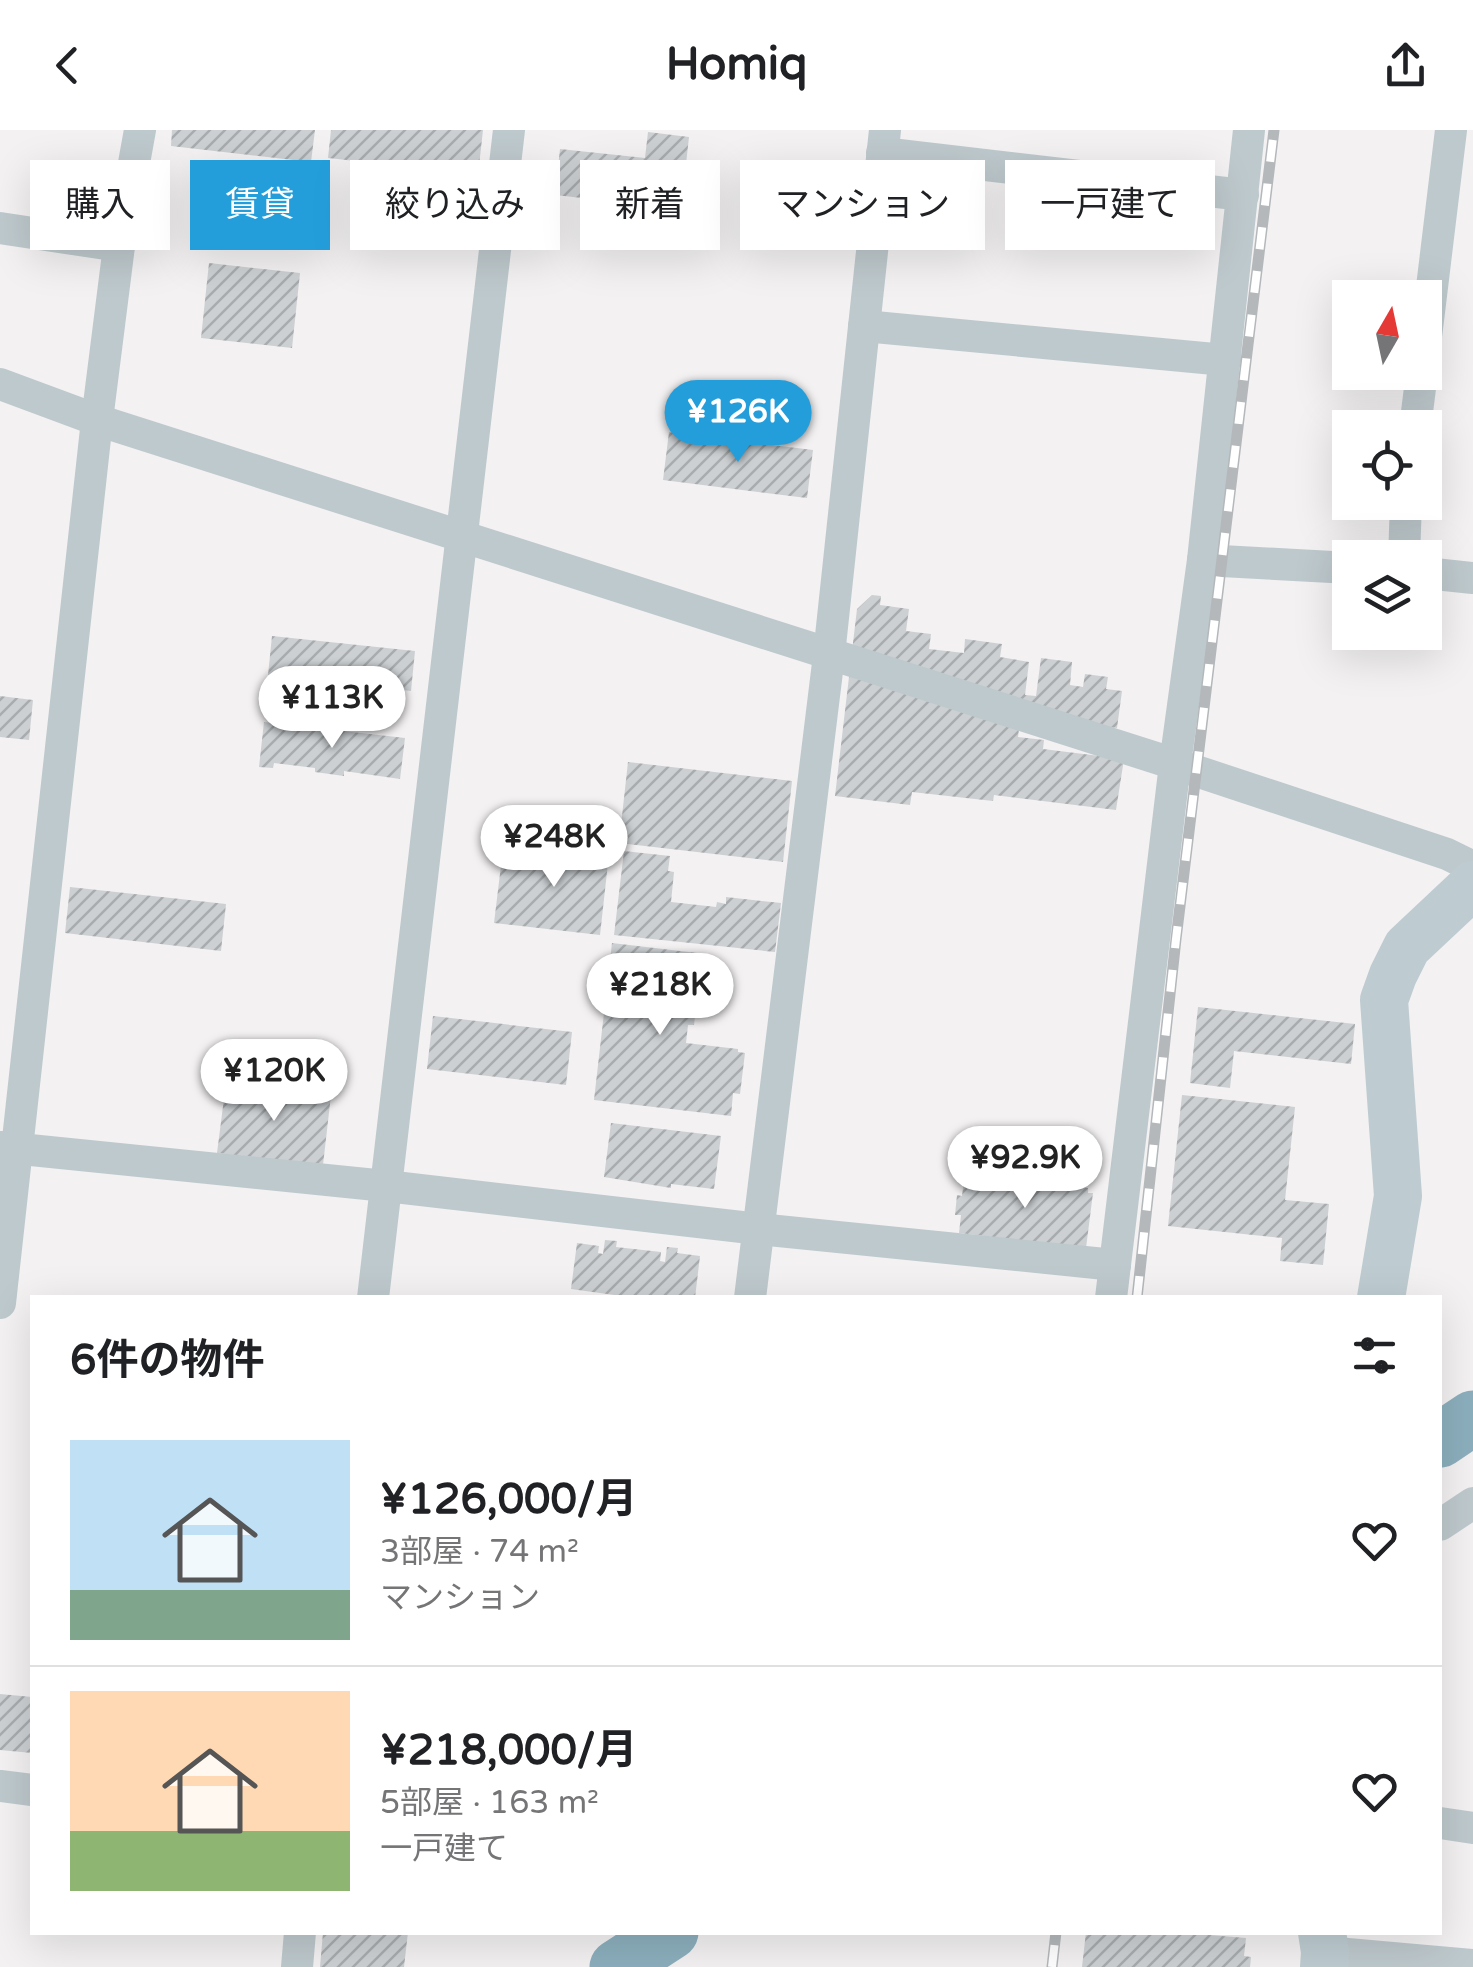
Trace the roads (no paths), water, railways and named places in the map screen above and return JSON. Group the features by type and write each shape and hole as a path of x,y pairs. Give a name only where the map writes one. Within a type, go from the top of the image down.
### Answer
{"highway":[{"path":"618,1967 666,1935"}],"street":[{"path":"135,160 140,130"},
{"path":"373,1295 508,130"},
{"path":"8,1148 758,1229 1113,1282 1174,764 1203,560 1249,130"},
{"path":"1433,280 1451,130"},
{"path":"750,1295 829,656 884,142 1243,195"},
{"path":"0,228 30,233"},
{"path":"0,1303 8,1148 118,250"},
{"path":"864,326 1225,360"},
{"path":"0,384 97,420 461,538 1174,764 1446,854 1473,867"},
{"path":"1203,560 1332,567"},
{"path":"1442,575 1473,578"},
{"path":"1382,1295 1398,1196 1384,1000 1392,975 1408,947 1473,884"},
{"path":"1442,1525 1473,1503"},
{"path":"0,1786 30,1790"},
{"path":"1442,1824 1473,1828"},
{"path":"297,1967 300,1935"},
{"path":"1324,1950 1473,1964"}],"railway":[{"path":"1137,1295 1176,939 1274,130"},
{"path":"1052,1967 1056,1935"}]}
